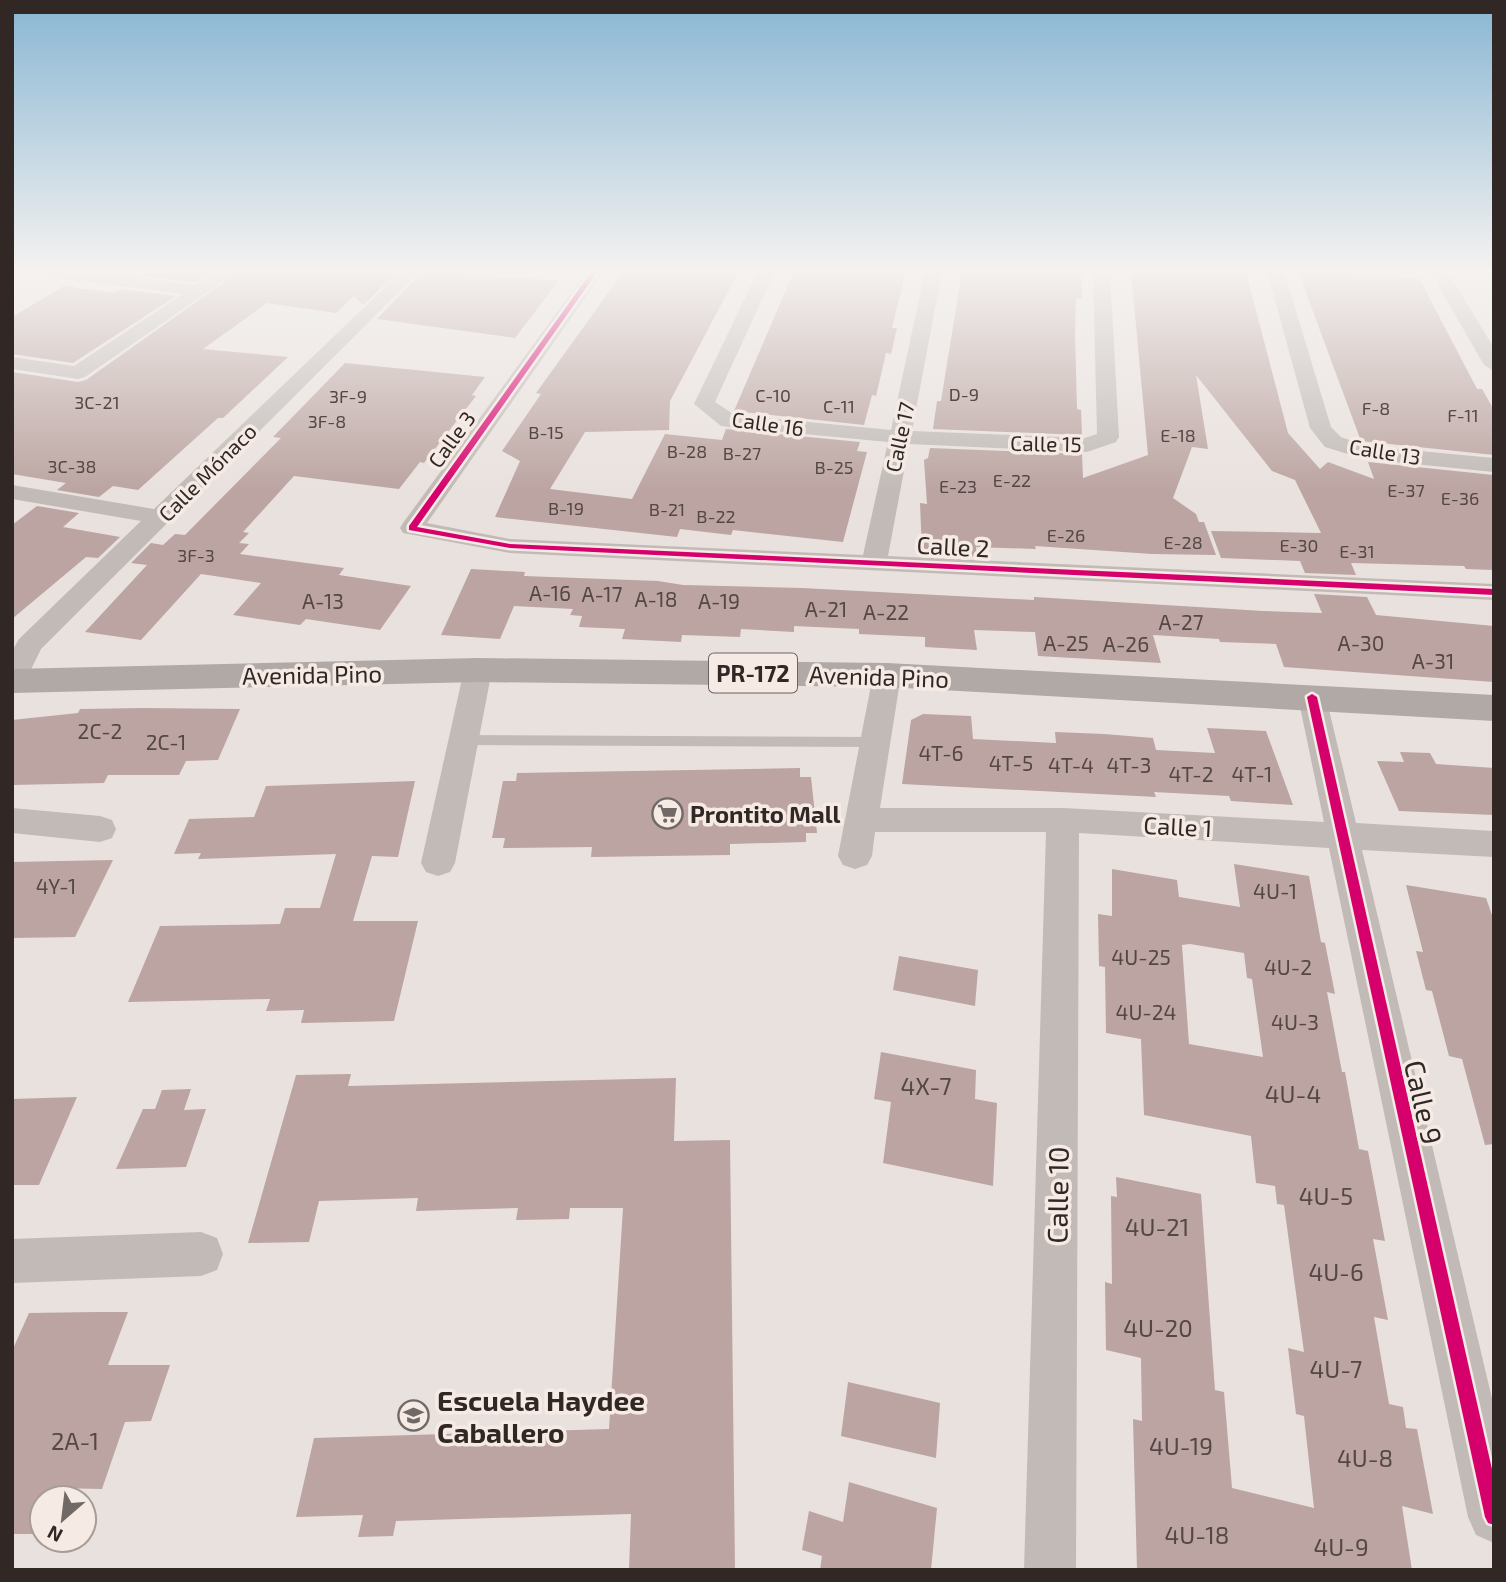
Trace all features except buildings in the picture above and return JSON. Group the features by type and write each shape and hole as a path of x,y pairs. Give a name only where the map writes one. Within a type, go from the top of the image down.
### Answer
{"main road":[{"name":"Avenida Pino","path":"12,681 478,670 887,675 1494,708"}],"street":[{"path":"12,362 78,373 120,345"},
{"name":"Calle Mónaco","path":"12,681 29,645 336,345"},
{"name":"Calle 3","path":"412,528 543,345"},
{"name":"Calle 16","path":"732,345 704,404 729,421 899,437"},
{"name":"Calle 17","path":"874,563 918,345"},
{"name":"Calle 15","path":"899,437 1087,445 1108,437 1105,345"},
{"name":"Calle 13","path":"1297,345 1321,428 1333,442 1364,452 1494,465"},
{"path":"1482,345 1494,365"},
{"path":"12,492 161,517"},
{"name":"Calle 2","path":"412,528 510,546 1494,592"},
{"path":"438,863 478,670"},
{"path":"855,856 887,675"},
{"name":"Calle 9","path":"1312,697 1494,1517"},
{"path":"12,820 100,829"},
{"name":"Calle 1","path":"862,820 1063,820 1494,844"},
{"name":"Calle 10","path":"1050,1570 1063,820"},
{"path":"12,1261 201,1255"}],"lane":[{"path":"462,740 875,742"}],"cycle path":[{"path":"542,345 412,528 510,546 1494,592"},
{"path":"1312,697 1494,1517"}],"place":[{"name":"Prontito Mall","path":"667,813"},
{"name":"Escuela Haydee Caballero","path":"414,1416"}]}
